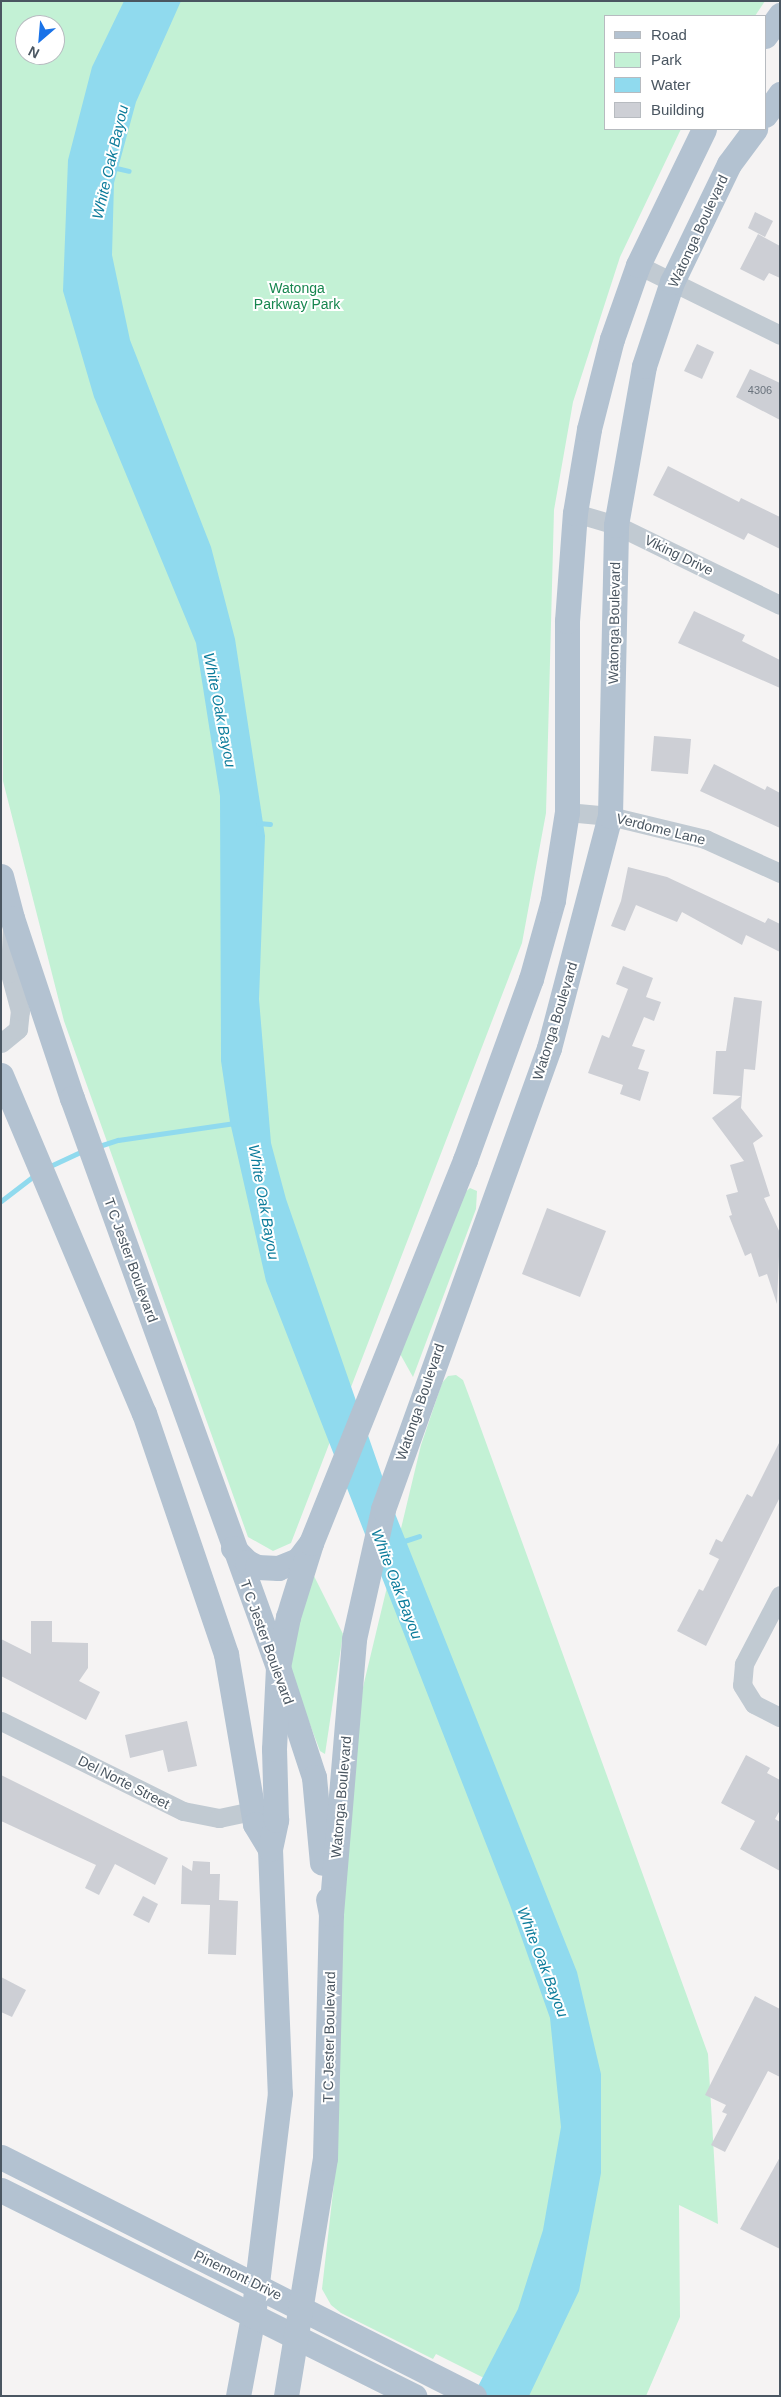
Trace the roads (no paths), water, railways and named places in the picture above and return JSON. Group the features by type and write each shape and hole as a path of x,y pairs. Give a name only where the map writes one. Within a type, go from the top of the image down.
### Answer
{"main road":[{"path":"766,35 780,15"},
{"path":"766,114 780,94"},
{"path":"238,2396 254,2316 280,2093 270,1849 276,1820 274,1749 278,1667 288,1617 311,1544 465,1160 531,978 553,900 567,812 567,621 575,513 589,429 612,340 638,265 704,130"},
{"name":"Watonga Boulevard","path":"331,1914 354,1640 383,1509 426,1382 549,1048 610,816 616,525 644,366 672,282 729,164 754,130"},
{"name":"T C Jester Boulevard","path":"1,876 12,918 72,1098 232,1548 278,1667 314,1777 323,1875 331,1914 325,2158 286,2396"},
{"path":"1,1075 20,1115 62,1220 144,1413 226,1654 255,1824 270,1849"},
{"path":"465,1160 502,1173"},
{"path":"144,1413 181,1402"},
{"path":"232,1548 247,1562 268,1569 288,1565 298,1560 311,1544"},
{"name":"Pinemont Drive","path":"2,2161 302,2307 474,2396"},
{"path":"1,2190 414,2396"}],"street":[{"path":"638,265 780,335"},
{"name":"Viking Drive","path":"575,513 616,525 780,604"},
{"name":"Verdome Lane","path":"567,812 610,816 705,839 780,873"},
{"path":"1,1043 18,1029 20,1011 10,973 12,918"},
{"path":"780,1595 744,1664 742,1685 754,1704 780,1717"},
{"name":"Del Norte Street","path":"1,1721 183,1812 219,1818 253,1812"}],"water":[{"name":"White Oak Bayou","path":"124,1 181,1 136,102 114,183 112,255 130,340 211,547 235,639 265,836 259,999 271,1143 286,1199 396,1516 577,1972 601,2074 601,2173 579,2291 529,2396 473,2396 518,2309 543,2230 561,2127 550,2018 510,1905 266,1281 230,1122 221,1061 220,796 196,643 94,397 63,291 68,160 92,67"}],"waterway":[{"name":"White Oak Bayou","path":"112,167 129,171"},
{"path":"258,823 270,824"},
{"path":"96,1147 118,1140 235,1123"},
{"path":"48,1167 83,1151"},
{"path":"1,1201 36,1174"},
{"path":"401,1542 419,1536"}],"park label":[{"name":"Watonga Parkway Park","path":"297,296"}]}
